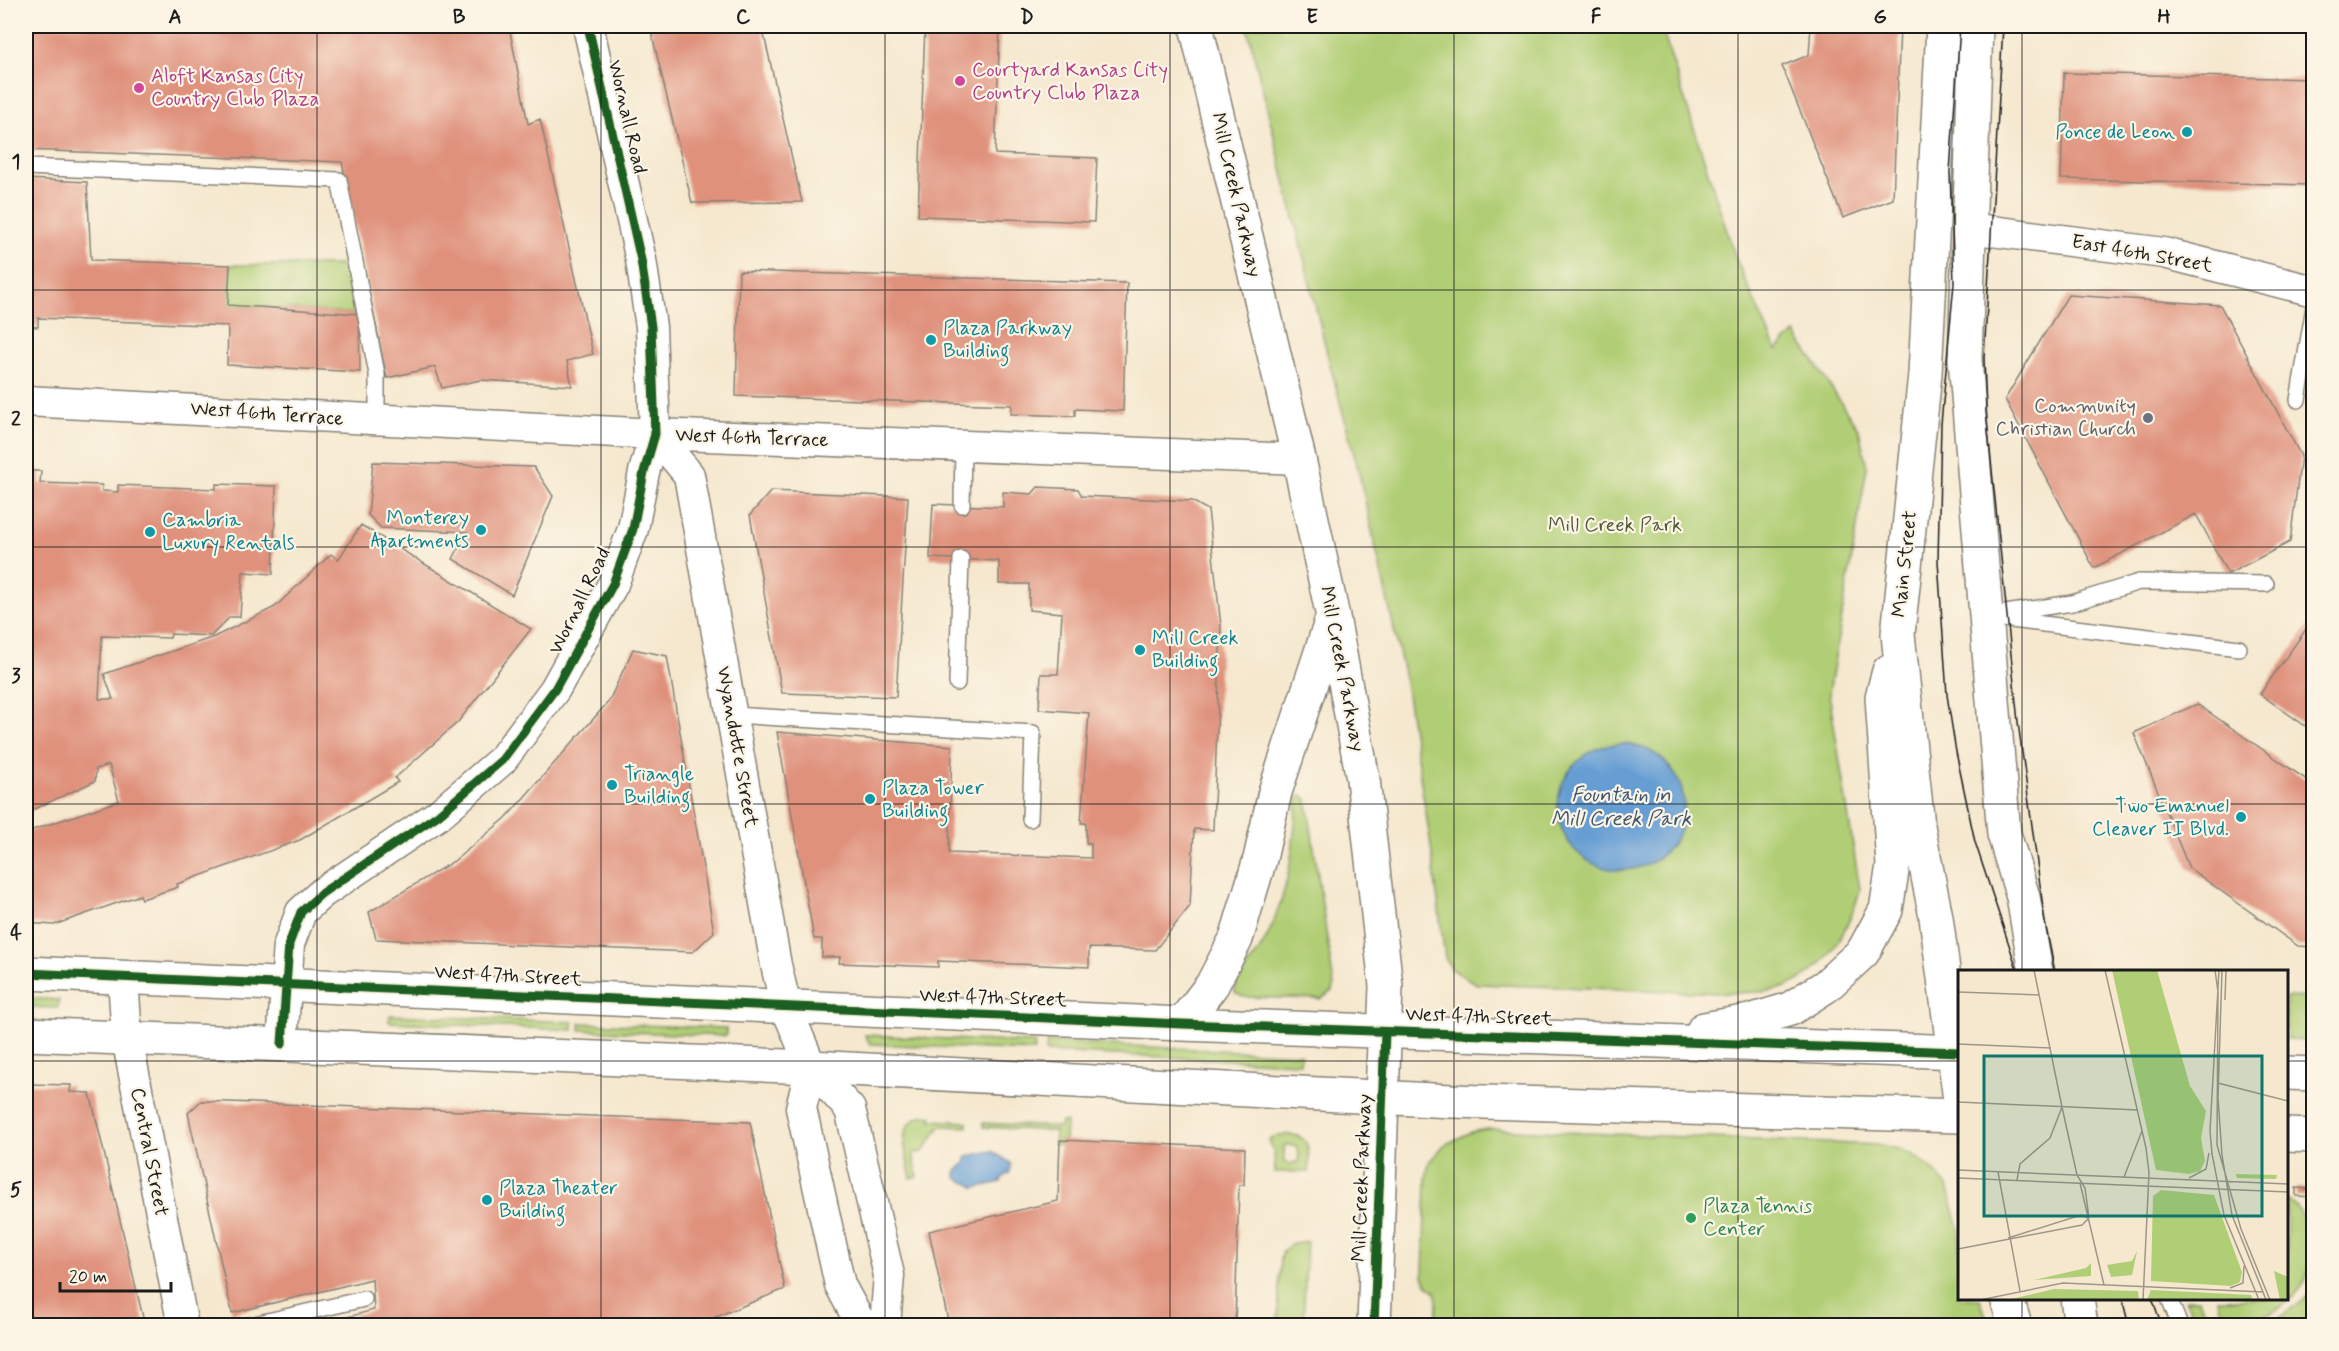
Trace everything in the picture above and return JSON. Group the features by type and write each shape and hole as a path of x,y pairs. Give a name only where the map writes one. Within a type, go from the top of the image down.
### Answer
{"main road":[{"name":"Mill Creek Parkway","path":"1196,26 1299,459 1333,617 1363,779 1386,986 1374,1326"},
{"name":"Main Street","path":"1943,26 1925,374 1898,634 1918,826 1936,917 1956,1052 1958,1084"},
{"path":"1976,26 1965,359 2004,834 2023,897 2036,970"},
{"path":"1182,1024 1212,985 1236,939 1250,901 1275,792 1333,617"},
{"path":"1640,1041 1750,1021 1790,1009 1826,986 1863,952 1886,910 1893,865 1882,698 1898,634"},
{"name":"West 47th Street","path":"26,973 1182,1024 1956,1052"},
{"path":"26,1034 812,1067 1383,1098 1958,1116"},
{"path":"2288,1073 2313,1074"},
{"path":"2288,1135 2313,1136"},
{"path":"2007,1300 2014,1326"},
{"path":"2077,1300 2081,1326"}],"street":[{"name":"Wornall Road","path":"282,1044 290,944 301,912 322,893 438,815 502,760 555,689 613,584 633,529 644,472 655,434 651,327 641,260 588,26"},
{"name":"East 46th Street","path":"1968,228 2164,254 2313,291"},
{"name":"West 46th Terrace","path":"26,401 655,434 1299,459"},
{"name":"Wyandotte Street","path":"655,434 688,475 776,965 786,1007 812,1067 850,1110 889,1275 885,1326"},
{"name":"Central Street","path":"123,978 127,1038 183,1326"},
{"path":"812,1067 801,1108 840,1285 861,1326"}],"lane":[{"path":"26,167 339,180 377,374 377,421"},
{"path":"2298,400 2313,307"},
{"path":"962,505 963,446"},
{"path":"957,683 961,559"},
{"path":"1985,616 2072,603 2139,582 2266,584"},
{"path":"1985,616 2121,635 2239,648"},
{"path":"732,715 1033,733 1030,819"},
{"path":"246,1326 364,1299"},
{"path":"2172,1302 2180,1326"}],"green space":[{"name":"Mill Creek Park","path":"1247,26 1661,26 1736,259 1776,350 1795,333 1859,430 1867,467 1829,693 1860,890 1850,919 1834,947 1825,959 1802,979 1772,990 1723,993 1477,984 1452,970 1445,958 1430,839 1403,669 1358,469 1329,361"},
{"path":"230,265 349,265 359,314 228,305"},
{"path":"1300,795 1307,800 1333,991 1321,999 1243,997 1235,993 1238,981 1267,937 1285,887 1293,844 1297,800"},
{"path":"2288,997 2313,998 2313,1040 2288,1039"},
{"path":"26,998 59,1000 58,1008 26,1007"},
{"path":"390,1015 573,1022 573,1030 389,1022"},
{"path":"580,1023 726,1028 726,1036 580,1030"},
{"path":"865,1035 1035,1043 1034,1051 870,1044"},
{"path":"1047,1042 1301,1054 1300,1063 1046,1052"},
{"path":"924,1115 932,1116 931,1120 967,1122 967,1127 940,1126 923,1152 913,1153 918,1177 911,1178 905,1150 905,1133 914,1120"},
{"path":"1061,1122 1066,1122 1065,1141 1060,1140 1060,1145 1054,1145 1055,1131 983,1127 983,1123 1060,1127"},
{"name":"Plaza Tennis Center","path":"1487,1129 1880,1145 1903,1150 1931,1168 1947,1186 1958,1224 1958,1300 1980,1300 1989,1325 1436,1325 1435,1291 1428,1286 1423,1276 1426,1179 1429,1162 1444,1145 1471,1132"},
{"path":"1289,1134 1303,1138 1308,1148 1309,1172 1275,1172 1274,1153 1269,1140 1279,1135","holes":["1286,1145 1296,1146 1299,1153 1298,1162 1289,1164 1284,1161 1284,1147"]},
{"path":"2288,1200 2297,1208 2309,1231 2311,1258 2304,1283 2284,1305 2253,1320 2233,1322 2223,1315 2217,1300 2288,1300"},
{"path":"1307,1241 1303,1325 1278,1325 1282,1253 1290,1245"},
{"path":"2310,1294 2313,1295 2313,1325 2266,1325 2287,1313"},
{"path":"2186,1300 2199,1300 2209,1325 2195,1325"}],"water":[{"name":"Fountain in Mill Creek Park","path":"1621,744 1645,749 1666,762 1679,783 1684,807 1679,831 1666,852 1645,865 1621,870 1597,865 1576,852 1563,831 1558,807 1563,783 1576,762 1597,749"},
{"path":"992,1151 1011,1163 1010,1172 1002,1178 1001,1182 975,1188 956,1178 956,1172 965,1163 967,1156"}],"building":[{"path":"26,26 509,26 528,124 540,119 593,354 567,361 572,386 481,380 442,388 435,367 387,378 342,162 26,150"},
{"path":"650,26 762,26 802,202 692,203"},
{"name":"Courtyard Kansas City Country Club Plaza","path":"925,26 1000,26 995,154 1097,158 1094,222 918,216"},
{"path":"1811,26 1900,26 1893,199 1843,218 1782,66 1809,55"},
{"name":"Ponce de Leon","path":"2064,73 2314,79 2311,185 2061,179"},
{"path":"26,179 87,182 91,260 230,265 228,305 359,314 360,372 227,365 228,326 38,318 38,327 26,326"},
{"name":"Plaza Parkway Building","path":"739,271 1127,283 1123,411 1075,409 1075,416 1011,414 1012,405 736,396"},
{"name":"Community Christian Church","path":"2068,295 2220,305 2301,456 2290,542 2228,574 2196,514 2094,568 2005,399"},
{"name":"Monterey Apartments","path":"373,462 534,467 553,496 512,595 453,559 467,532 381,528 368,515"},
{"path":"26,471 41,471 40,483 102,485 102,491 118,492 118,485 216,489 216,484 276,486 273,574 243,572 240,617 230,617 211,636 171,634 170,638 102,636 99,699 113,699 104,674 214,637 275,607 331,554 338,560 361,525 531,629 458,722 395,778 398,782 300,840 177,884 178,887 142,899 140,895 54,925 26,923 26,832 119,801 109,765 96,769 95,781 30,811 26,821"},
{"path":"1038,487 1078,489 1082,496 1192,501 1208,510 1221,626 1213,830 1194,829 1190,906 1155,950 1089,948 1089,967 938,961 938,967 839,963 840,957 822,957 822,939 814,939 777,732 952,746 949,853 1091,858 1091,843 1086,843 1086,823 1081,823 1089,713 1039,709 1041,674 1058,674 1062,613 1029,610 1029,584 999,584 999,561 930,558 933,504 1003,507 1003,492 1032,494"},
{"path":"771,491 908,497 896,697 782,693 750,515"},
{"path":"2314,618 2314,732 2260,694"},
{"name":"Triangle Building","path":"633,649 667,656 714,932 693,952 376,939 369,912 454,861 506,818 609,701"},
{"name":"Two Emanuel Cleaver II Blvd.","path":"2197,704 2314,785 2314,947 2298,946 2189,868 2134,733"},
{"path":"26,1084 71,1085 70,1092 90,1093 145,1326 26,1326"},
{"name":"Plaza Theater Building","path":"201,1101 750,1122 785,1289 693,1326 313,1326 374,1310 372,1279 232,1313 188,1113"},
{"path":"1060,1140 1245,1148 1244,1185 1239,1185 1235,1326 949,1326 929,1231 1058,1201"},
{"path":"2296,1188 2314,1189 2314,1197 2296,1196"}],"tram line":[{"path":"1960,26 1950,172 1954,283 1941,424 1938,561 1947,695 1956,752 1975,842 2017,970"},
{"path":"2003,26 1984,358 1986,412 2018,722 2045,922 2055,970"},
{"path":"2122,1300 2129,1326"},
{"path":"2153,1300 2162,1326"}],"cycle path":[{"path":"282,1044 289,944 301,912 322,893 438,815 502,760 555,689 613,584 633,529 644,472 655,434 651,327 641,260 588,26"},
{"path":"26,973 1182,1024 1958,1052"},
{"path":"1374,1326 1385,1032"}],"place":[{"name":"Courtyard Kansas City Country Club Plaza","path":"960,81"},
{"name":"Aloft Kansas City Country Club Plaza","path":"139,88"},
{"name":"Ponce de Leon","path":"2187,132"},
{"name":"Plaza Parkway Building","path":"931,340"},
{"name":"Community Christian Church","path":"2148,418"},
{"name":"Monterey Apartments","path":"481,530"},
{"name":"Cambria Luxury Rentals","path":"150,532"},
{"name":"Mill Creek Building","path":"1140,650"},
{"name":"Triangle Building","path":"612,785"},
{"name":"Plaza Tower Building","path":"870,799"},
{"name":"Two Emanuel Cleaver II Blvd.","path":"2241,817"},
{"name":"Plaza Theater Building","path":"487,1200"},
{"name":"Plaza Tennis Center","path":"1691,1218"}]}
